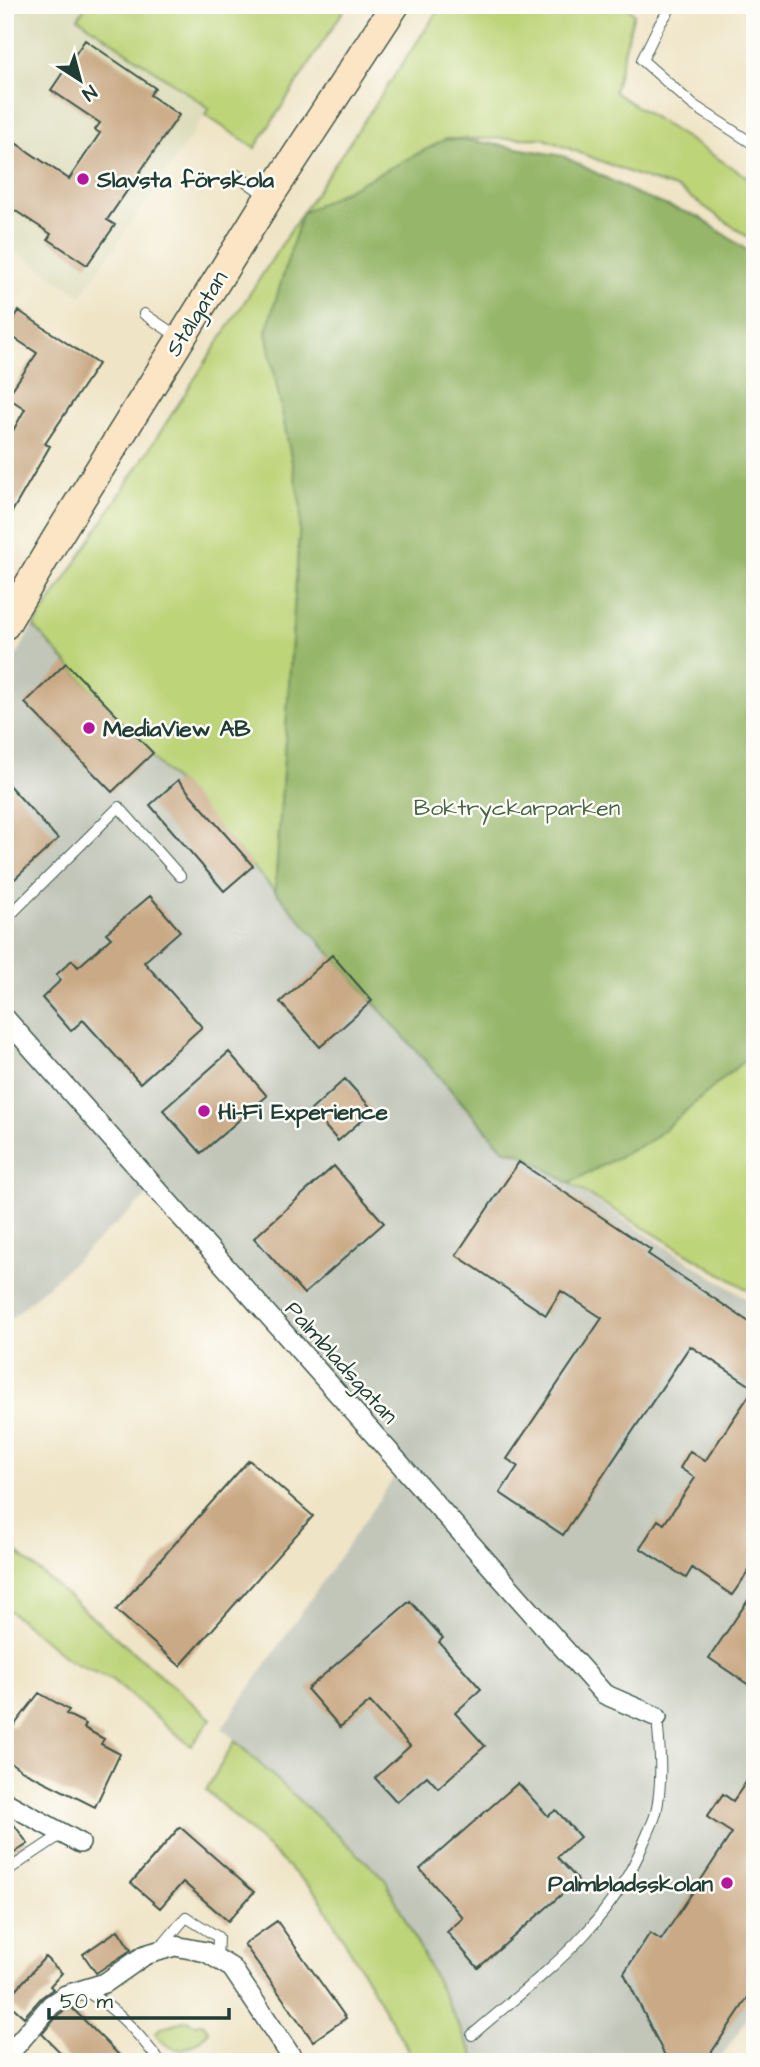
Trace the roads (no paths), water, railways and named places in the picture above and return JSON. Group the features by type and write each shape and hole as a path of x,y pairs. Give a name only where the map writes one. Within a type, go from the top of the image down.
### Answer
{"street":[{"name":"Stålgatan","path":"5,625 180,338 395,5"},
{"name":"Palmbladsgatan","path":"5,1018 604,1694 657,1717"},
{"path":"5,1801 71,1838"},
{"path":"8,2057 51,2005 66,1995 105,1983 145,1955 175,1946 206,1952 232,1968 295,2062"}],"lane":[{"path":"672,5 642,60 693,105 755,145"},
{"path":"237,174 269,197"},
{"path":"144,314 180,338"},
{"path":"5,920 119,807 180,876"},
{"path":"472,2035 583,1938 611,1905 635,1864 656,1813 661,1772 657,1717"},
{"path":"5,1872 71,1838"},
{"path":"157,1951 186,1917 218,1937 217,1959"},
{"path":"83,1991 102,2000 149,2047 160,2062"}],"place":[{"name":"Slavsta förskola","path":"83,179"},
{"name":"MediaView AB","path":"89,728"},
{"name":"Hi-Fi Experience","path":"204,1111"},
{"name":"Palmbladsskolan","path":"727,1883"}],"park label":[{"name":"Boktryckarparken","path":"517,807"}]}
